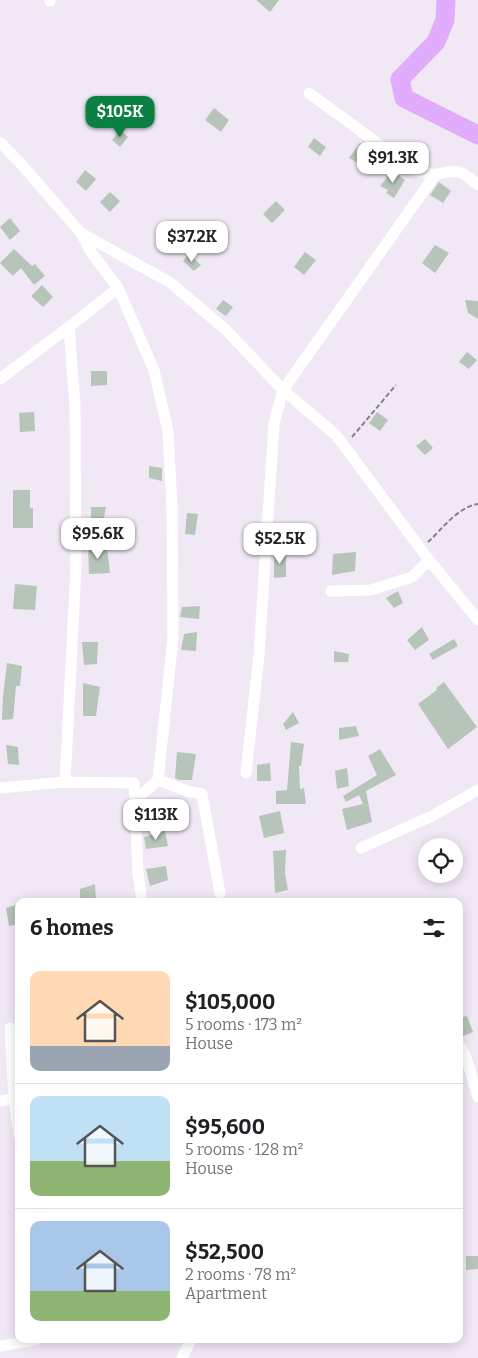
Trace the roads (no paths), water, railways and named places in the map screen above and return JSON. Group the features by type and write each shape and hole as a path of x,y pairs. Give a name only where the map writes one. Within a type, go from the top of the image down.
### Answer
{"street":[{"path":"309,93 415,171 435,175 455,170 478,185"},
{"path":"0,142 81,233 91,252 118,288 154,370 168,431 172,507 173,639 158,780 135,801"},
{"path":"246,773 258,655 274,423 283,390 435,175"},
{"path":"81,233 171,282 225,329 283,390 336,435 429,560 478,620"},
{"path":"0,379 118,288"},
{"path":"65,782 76,567 75,406 69,327"},
{"path":"331,591 371,590 412,577 429,560"},
{"path":"158,780 187,791 202,794 220,893"},
{"path":"0,788 65,782 134,783 138,873 142,898"},
{"path":"361,848 432,816 478,790"},
{"path":"10,1028 15,1086"},
{"path":"463,1051 478,1097"},
{"path":"0,1101 15,1098"},
{"path":"0,1346 18,1343"},
{"path":"182,1358 189,1343"}],"waterway":[{"path":"446,0 445,20 436,42 400,79 404,98 478,135"}]}
